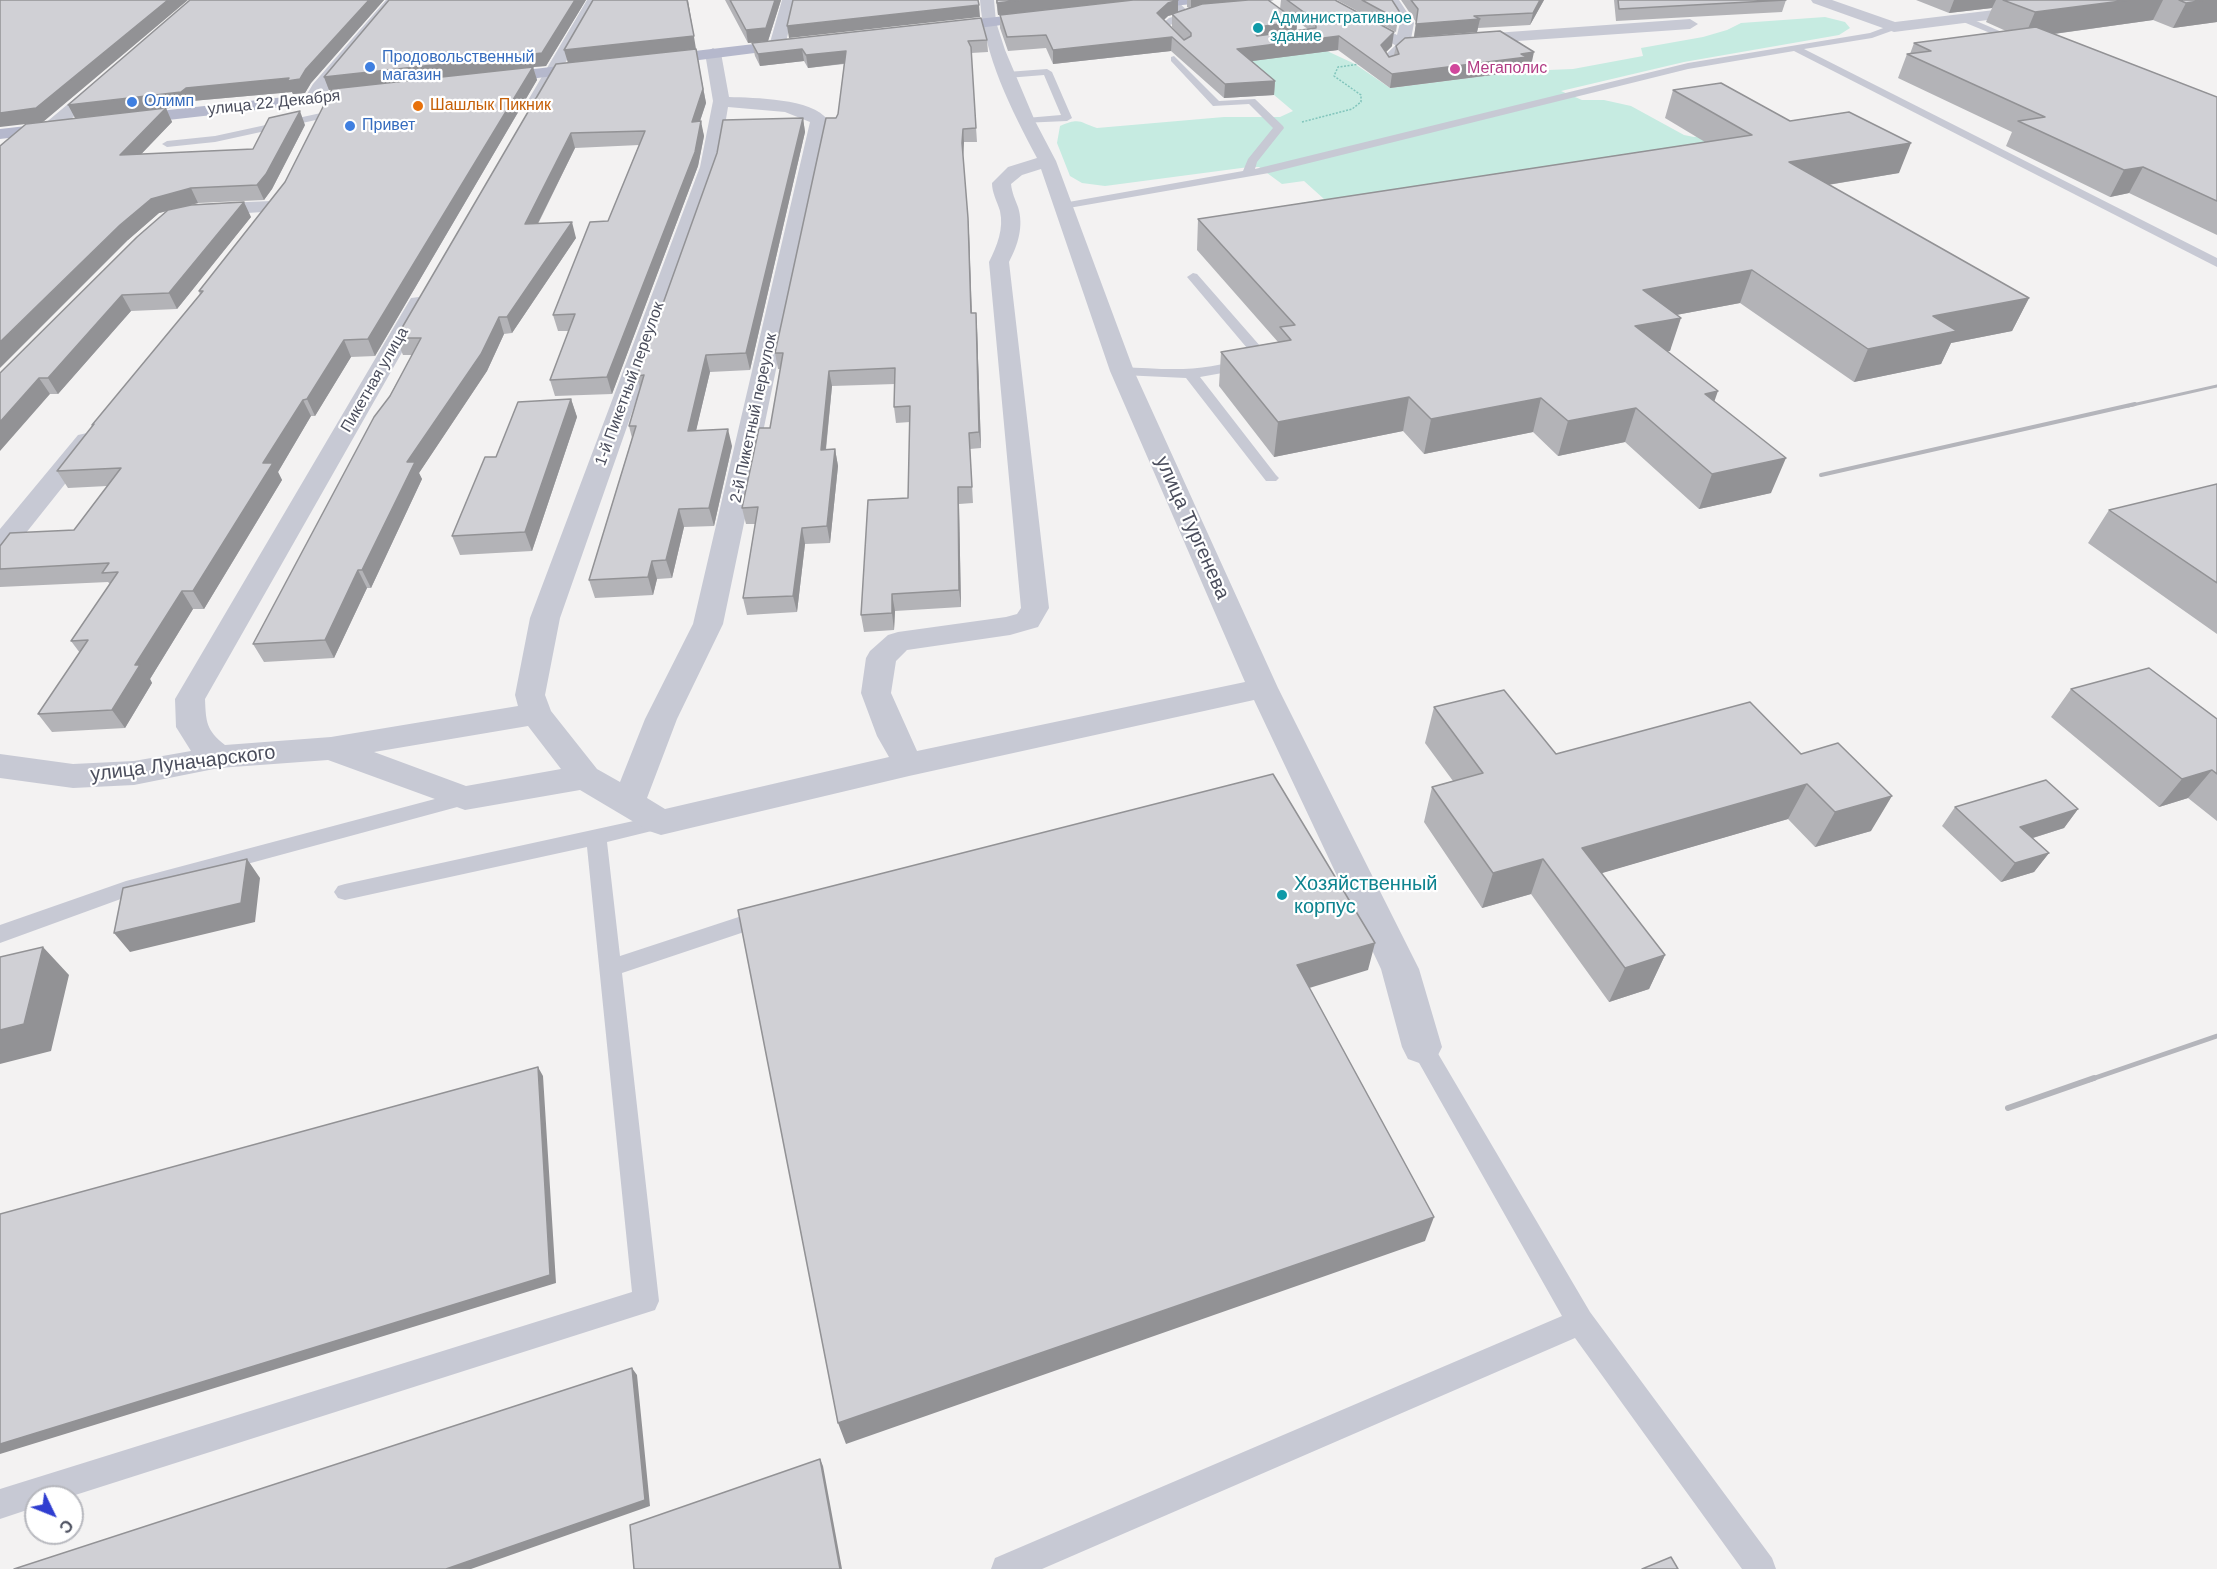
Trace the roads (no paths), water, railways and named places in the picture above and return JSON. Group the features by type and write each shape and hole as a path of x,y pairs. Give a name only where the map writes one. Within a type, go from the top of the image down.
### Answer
{"main road":[{"path":"1115,8 1173,2 1193,10"},
{"path":"918,30 988,11 1058,15"},
{"path":"633,63 812,42"},
{"path":"471,81 610,65"},
{"name":"улица 22 Декабря","path":"114,121 321,104 388,91"},
{"path":"0,134 79,125"}],"street":[{"path":"306,144 321,104 319,87 394,0"},
{"path":"523,123 594,0"},
{"path":"777,46 789,0"},
{"path":"1322,0 1402,44 1690,24"},
{"path":"1392,0 1407,23 1402,44"},
{"path":"1818,0 1894,27 2112,0"},
{"name":"улица Тургенева","path":"988,11 1007,75 1026,121 1047,161 1122,371 1263,688 1400,969 1422,1047"},
{"name":"1-й Пикетный переулок","path":"536,714 530,695 545,618 709,168 721,102 713,53"},
{"path":"49,129 118,70"},
{"name":"2-й Пикетный переулок","path":"628,803 661,719 708,624 819,120 807,112 785,107 721,102"},
{"path":"0,155 27,131"},
{"path":"909,764 893,736 876,693 881,658 898,642 1011,626 1028,620 1035,608 999,262 1009,242 1010,214 1001,194 1001,183 1015,171 1047,161"},
{"path":"182,213 277,200 257,226"},
{"name":"Пикетная улица","path":"219,757 199,742 190,722 190,699 428,288"},
{"path":"0,547 97,428"},
{"path":"536,714 585,777 661,822 909,764 1263,688"},
{"name":"улица Луначарского","path":"0,766 73,776 134,772 219,757 331,748 536,714"},
{"name":"улица Луначарского","path":"331,748 465,798"},
{"path":"465,798 585,777"}],"lane":[{"path":"1184,48 1163,26 1193,10"},
{"path":"1964,19 2030,46"},
{"path":"1063,206 1248,174 1688,66 1872,35 1894,27"},
{"path":"1390,66 1386,59 1402,44"},
{"path":"1797,49 2217,263"},
{"path":"1174,59 1217,104 1251,101 1279,128 1251,161 1248,174"},
{"path":"1007,75 1047,72 1067,118 1026,121"},
{"path":"167,144 215,139 321,104"},
{"path":"1122,371 1191,375 1239,366 1254,357 1254,348 1193,277"},
{"path":"1191,375 1270,478"},
{"path":"0,934 126,889 465,798"},
{"path":"345,892 661,822"},
{"path":"0,1504 646,1300 596,837"},
{"path":"610,968 790,908"},
{"path":"1422,1047 1580,1322 1761,1569"},
{"path":"1006,1569 1580,1322"}],"railway":[{"path":"2128,406 2217,386"},
{"path":"1821,475 2135,404"},
{"path":"2089,1080 2217,1036"},
{"path":"2008,1108 2094,1078"}],"place":[{"name":"Административное здание","path":"1258,28"},
{"name":"Продовольственный магазин","path":"370,67"},
{"name":"Мегаполис","path":"1455,69"},
{"name":"Олимп","path":"132,102"},
{"name":"Шашлык Пикник","path":"418,106"},
{"name":"Привет","path":"350,126"},
{"name":"Хозяйственный корпус","path":"1282,895"}]}
